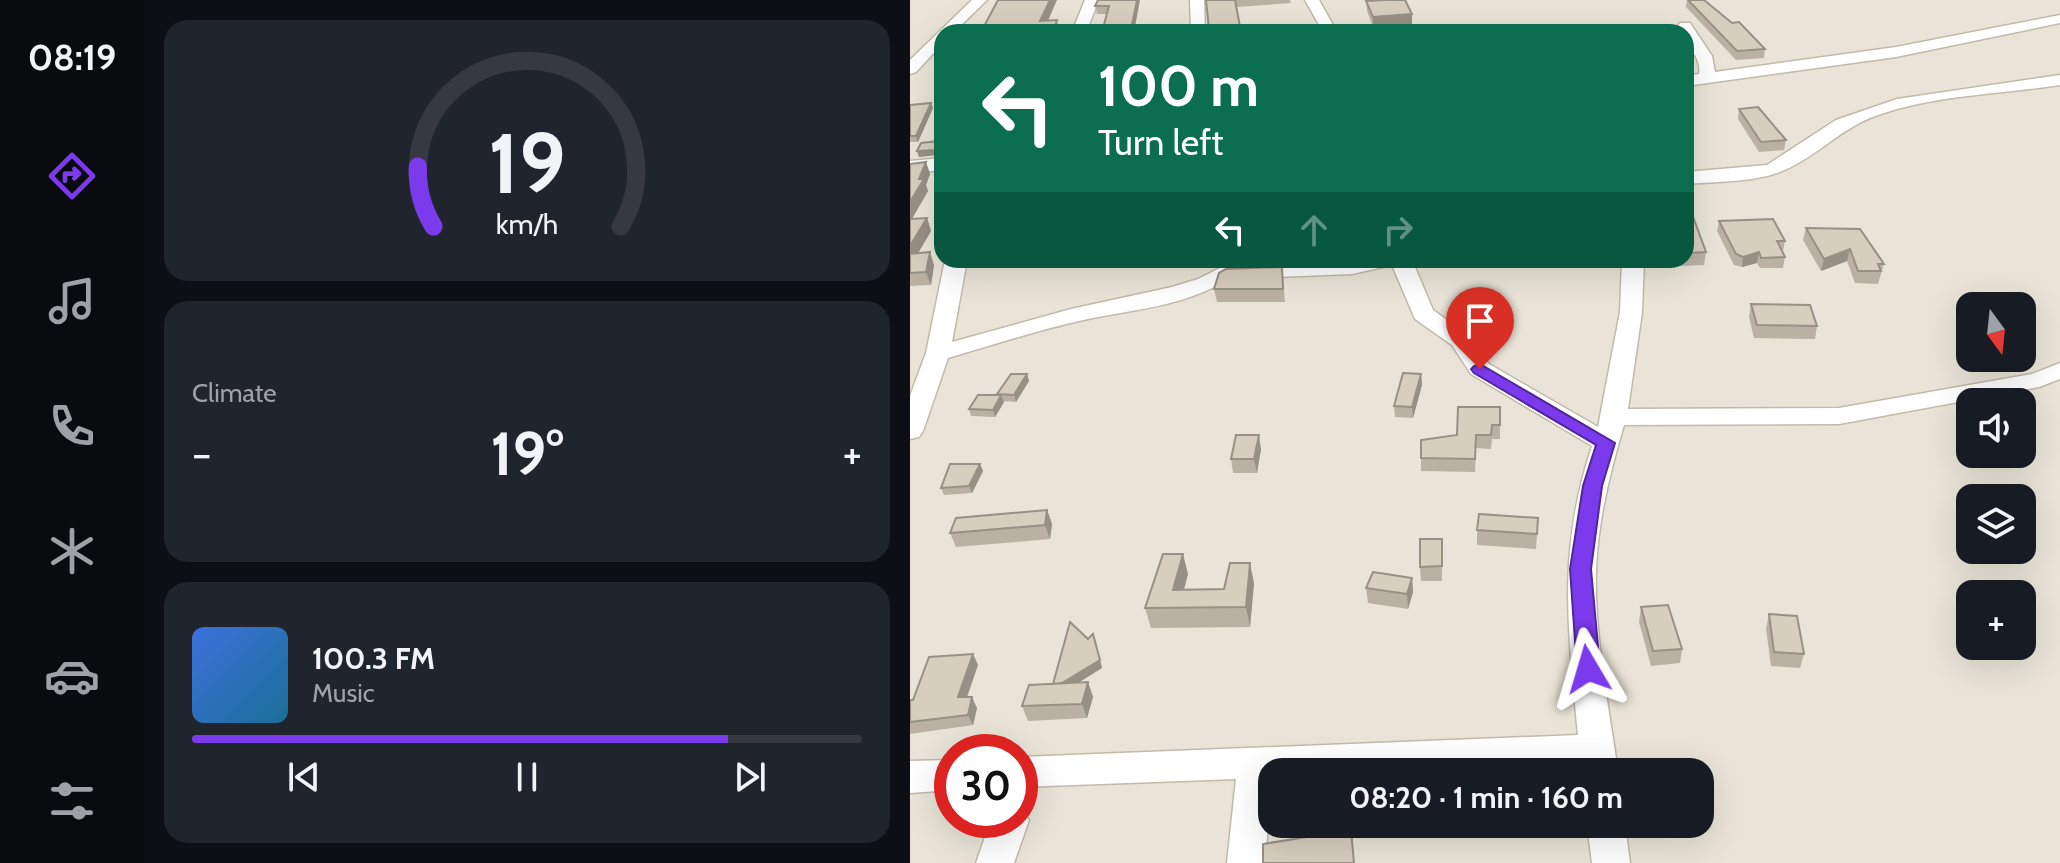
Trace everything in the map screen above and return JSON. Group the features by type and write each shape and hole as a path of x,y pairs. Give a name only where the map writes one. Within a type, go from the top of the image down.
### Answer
{"street":[{"path":"955,24 980,0"},
{"path":"1082,24 1092,0"},
{"path":"1197,0 1198,24"},
{"path":"1312,0 1326,24"},
{"path":"1694,79 1896,52 2060,19"},
{"path":"1694,41 1709,70 1706,77"},
{"path":"913,66 934,44"},
{"path":"913,66 934,62"},
{"path":"1694,177 1770,170 1782,166 1839,125 1868,113 1936,98 2060,80"},
{"path":"910,167 934,165"},
{"path":"910,431 938,353 954,268"},
{"path":"938,353 1071,316 1177,293 1206,284 1222,273 1342,268"},
{"path":"1404,268 1423,314 1460,340 1480,369 1610,430 1839,416 1923,403 2056,374"},
{"path":"1599,758 1582,615 1581,569 1592,486 1610,430 1631,312 1633,268"},
{"path":"1038,777 1256,762 1246,863"},
{"path":"910,777 934,776"},
{"path":"995,863 1004,838"},
{"path":"1608,838 1611,863"}],"shaded area":[{"path":"910,0 2060,0 2060,863 910,863"}],"building":[{"path":"998,0 1050,0 1040,21 1057,20 1056,24 985,24"},
{"path":"1098,0 1137,0 1132,24 1104,24 1109,6 1095,6"},
{"path":"1206,0 1235,0 1240,24 1208,24"},
{"path":"1405,0 1412,14 1373,17 1366,1"},
{"path":"1688,0 1704,0 1732,23 1739,22 1765,49 1737,51"},
{"path":"931,103 916,136 910,136 910,105"},
{"path":"1758,107 1786,140 1761,142 1739,109"},
{"path":"934,142 934,150 917,151 921,143"},
{"path":"926,162 919,179 924,179 910,202 910,164"},
{"path":"927,218 910,246 910,219"},
{"path":"1694,219 1706,252 1694,253"},
{"path":"1773,219 1785,241 1777,241 1785,257 1761,258 1759,252 1743,257 1736,254 1719,221"},
{"path":"1806,228 1860,229 1884,264 1878,264 1881,271 1858,271 1850,249 1824,259"},
{"path":"930,252 926,272 910,273 910,254"},
{"path":"1282,268 1283,289 1214,289 1219,273 1226,269"},
{"path":"1751,304 1810,305 1817,326 1757,325"},
{"path":"1403,373 1421,374 1412,407 1394,406"},
{"path":"1011,374 1027,374 1014,395 997,394"},
{"path":"978,395 1001,395 993,410 969,409"},
{"path":"1458,407 1500,407 1500,425 1492,425 1491,435 1476,435 1475,459 1421,458 1421,440 1457,435"},
{"path":"1236,435 1259,435 1254,459 1231,459"},
{"path":"950,464 980,464 969,486 941,488"},
{"path":"1047,510 1045,525 950,533 956,518"},
{"path":"1479,514 1538,518 1537,534 1477,530"},
{"path":"1420,539 1442,539 1442,566 1420,567"},
{"path":"1163,554 1183,554 1173,590 1224,589 1230,563 1250,563 1246,607 1145,608"},
{"path":"1373,572 1412,578 1407,594 1366,588"},
{"path":"1668,605 1682,649 1653,651 1641,607"},
{"path":"1769,614 1797,616 1804,654 1774,652"},
{"path":"1070,622 1088,639 1093,634 1100,660 1062,683 1053,684"},
{"path":"973,654 958,697 972,697 968,715 910,722 910,700 913,700 929,657"},
{"path":"1088,682 1082,704 1022,706 1029,685"},
{"path":"1301,838 1352,838 1354,863 1263,863 1263,844"}],"route":[{"path":"1480,369 1606,443 1592,486 1581,569 1588,669"}]}
